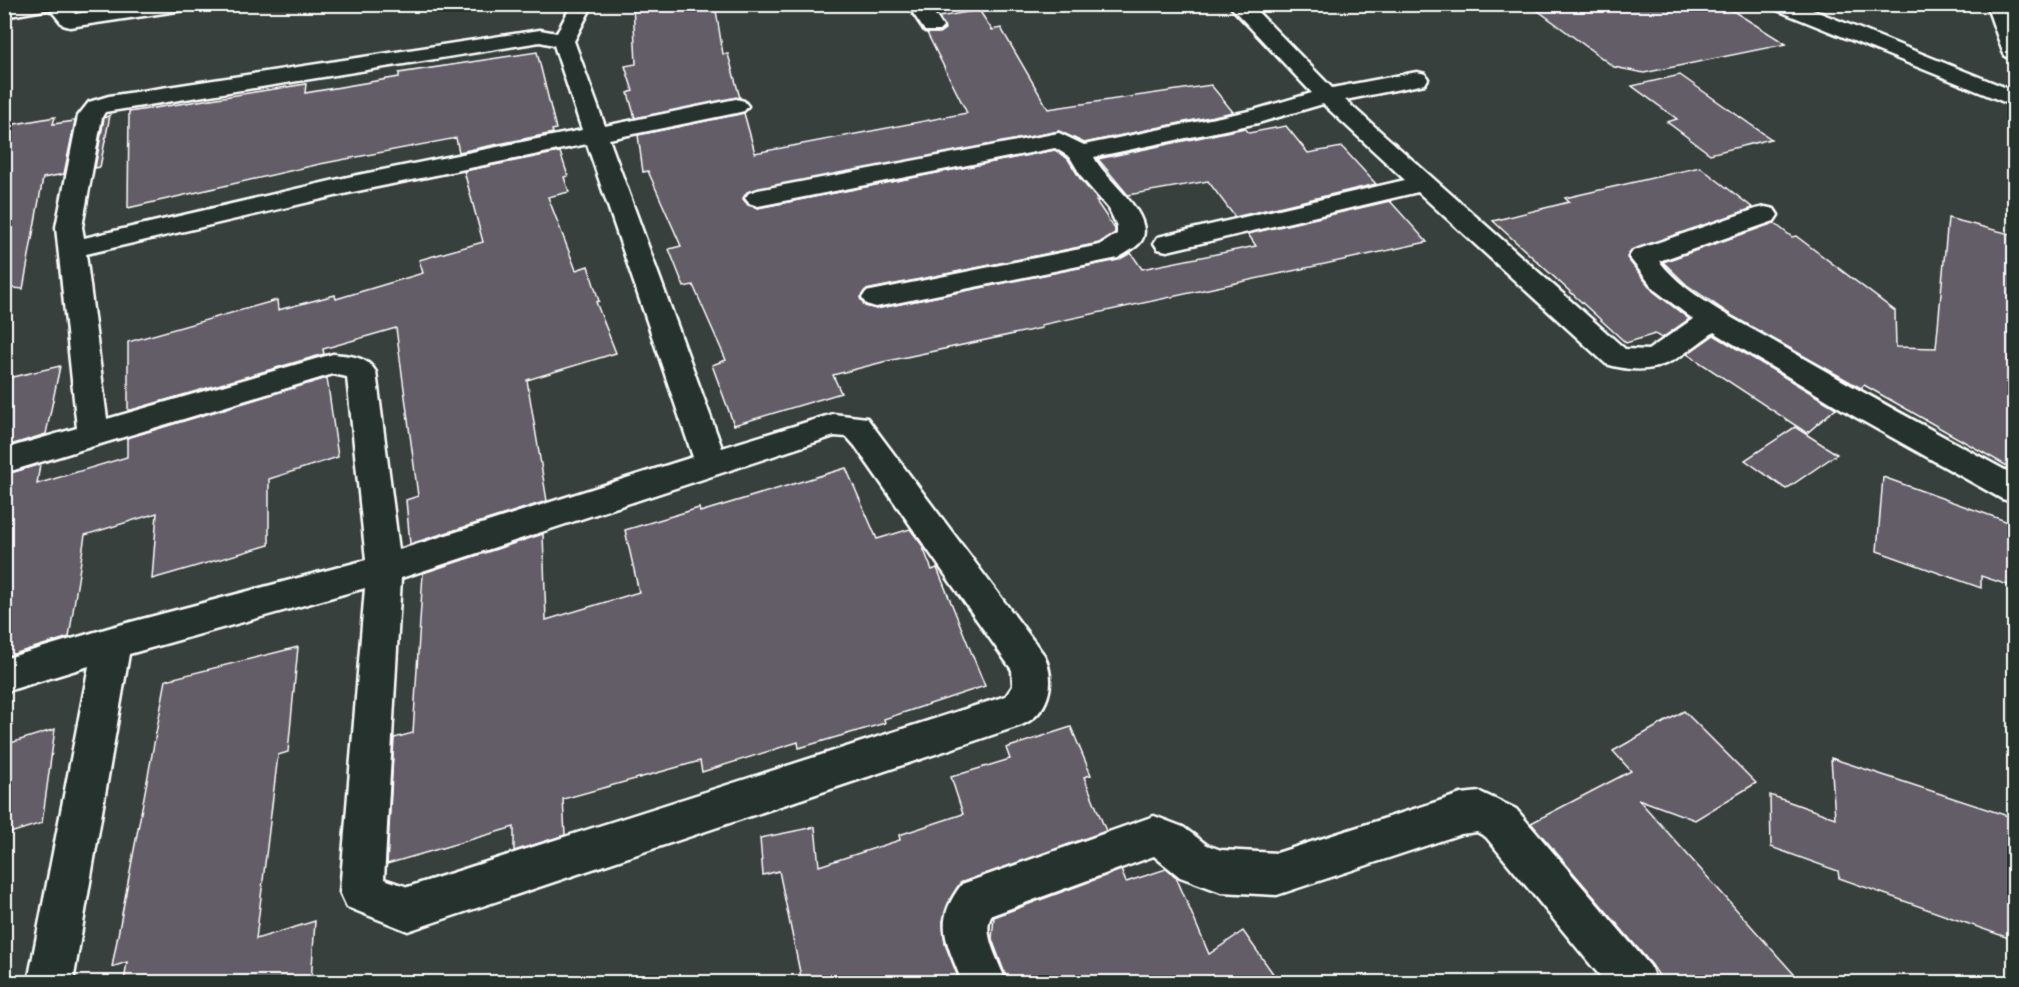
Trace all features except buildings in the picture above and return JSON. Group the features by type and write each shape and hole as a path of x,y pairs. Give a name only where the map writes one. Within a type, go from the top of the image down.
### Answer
{"street":[{"path":"4,11 47,4"},
{"path":"57,4 70,21 184,4"},
{"path":"584,4 563,41 711,462"},
{"path":"917,4 932,27"},
{"path":"1238,4 1327,96 1616,357 1636,361 1655,358 1713,319"},
{"path":"1779,4 2014,99"},
{"path":"1996,4 2014,52"},
{"path":"93,435 72,249 71,216 90,116 97,107 109,103 540,36 563,41"},
{"path":"1080,153 1258,116 1327,96 1417,79"},
{"path":"72,249 348,185 598,136 736,106"},
{"path":"758,198 1059,140 1080,153 1097,180 1124,211 1132,229 1130,237 1108,252 876,298"},
{"path":"1167,243 1423,183"},
{"path":"1765,215 1643,258 1648,268 1659,279 1713,319 1863,407 2014,490"},
{"path":"4,461 333,364 351,366 361,372 384,569 362,892 408,909 1019,709 1032,689 1031,666 856,426 833,425 711,462 384,569 112,643 4,676"},
{"path":"50,982 112,643"},
{"path":"984,982 966,932 966,914 977,900 1154,836 1168,841 1195,862 1221,871 1277,874 1461,814 1480,812 1501,823 1634,982"}]}
